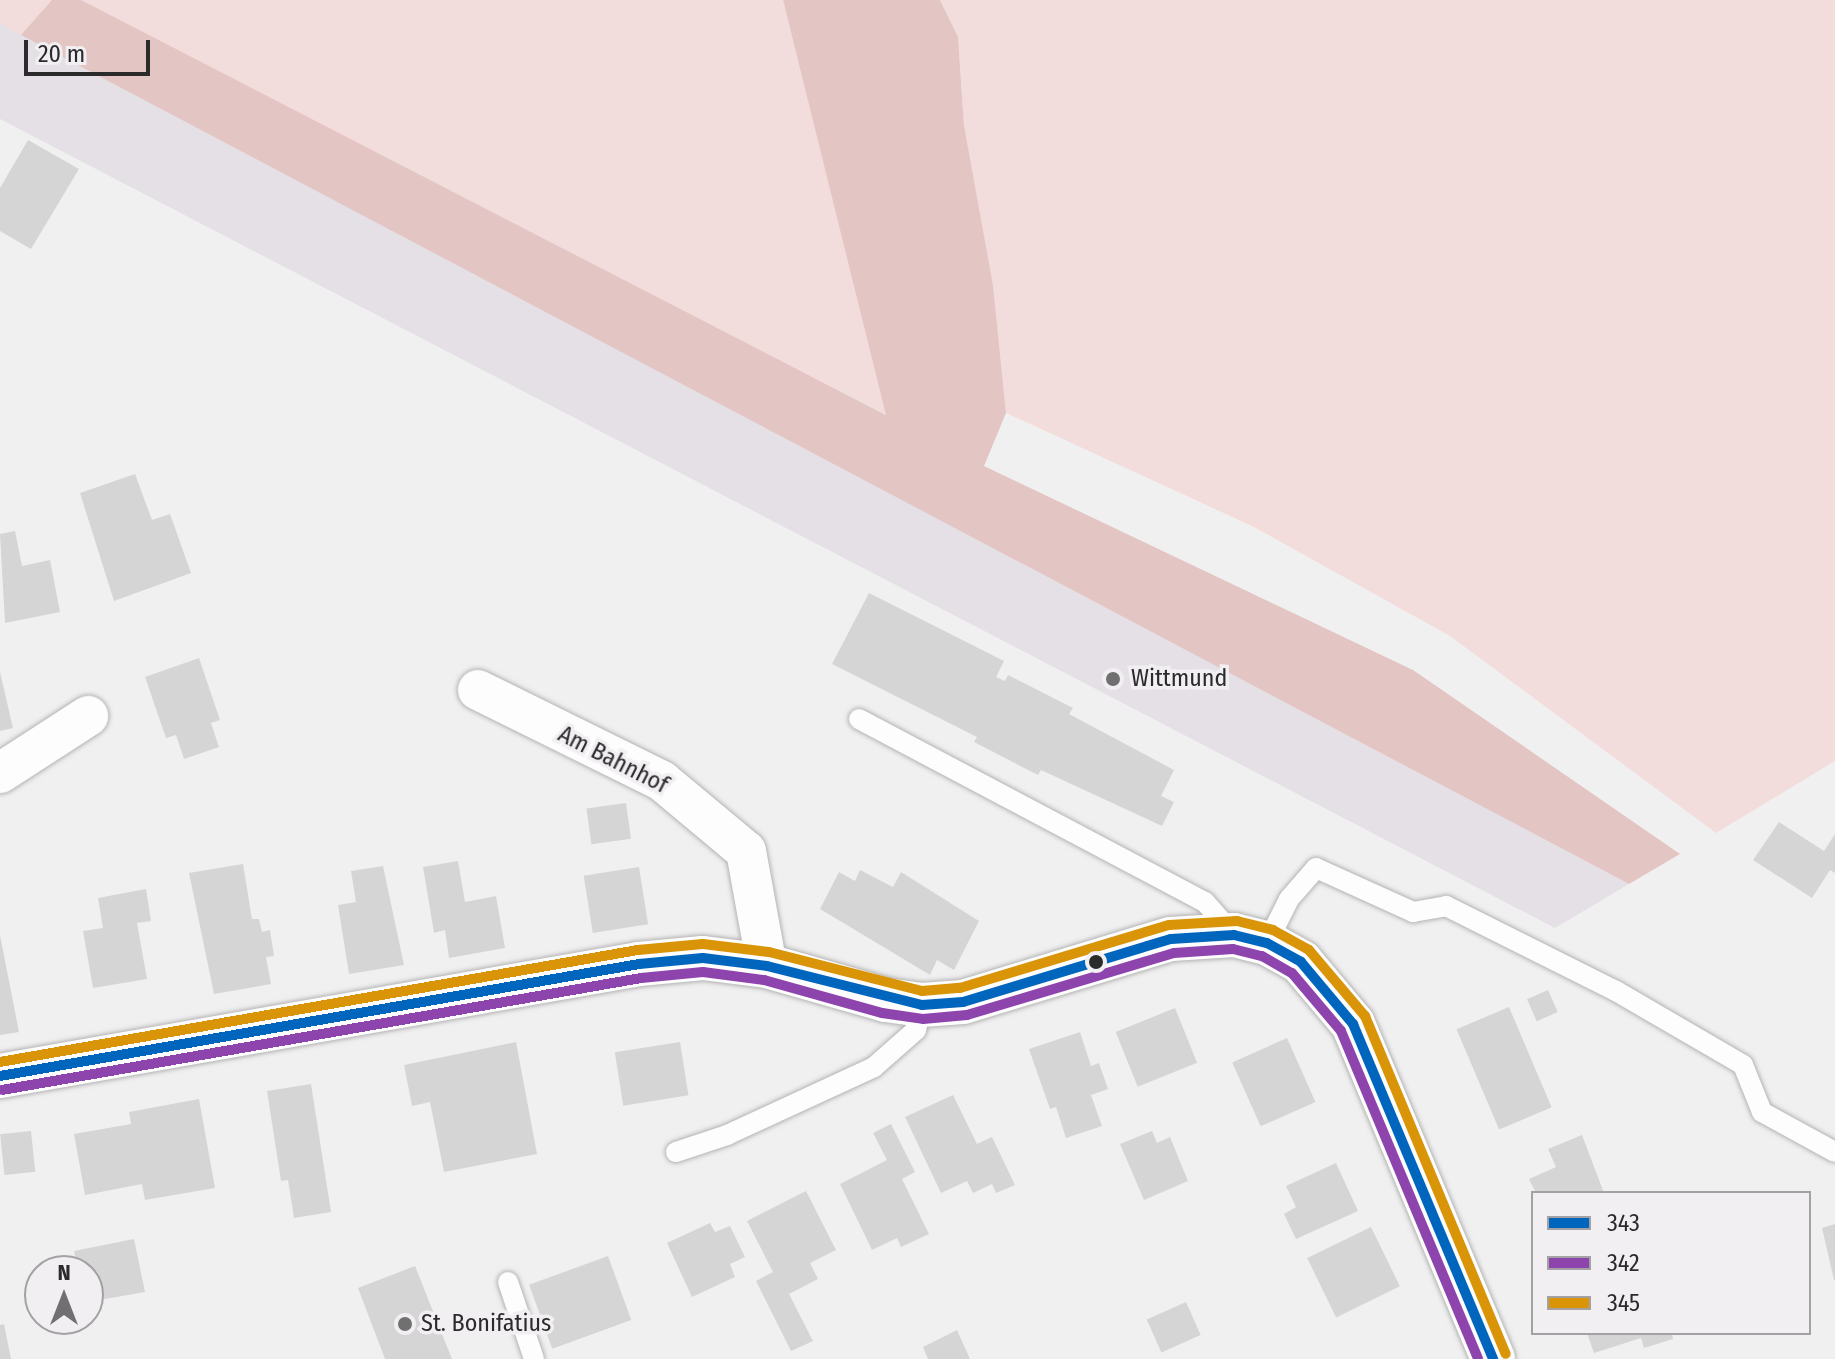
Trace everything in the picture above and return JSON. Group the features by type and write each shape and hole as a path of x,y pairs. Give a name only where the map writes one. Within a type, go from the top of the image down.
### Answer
{"street":[{"name":"Am Bahnhof","path":"478,690 662,781 746,851 767,966"},
{"path":"0,773 88,716"},
{"path":"0,1076 639,964 703,958 767,966 886,1000 922,1005 963,1002 1171,939 1250,939 1301,962 1353,1024 1493,1359"}],"lane":[{"path":"859,719 1205,902 1250,939 1316,868 1413,912 1446,906 1616,991 1743,1065 1762,1112 1835,1152"},
{"path":"676,1152 727,1135 874,1067 916,1030 922,1005"},
{"path":"508,1282 534,1359"}],"shaded area":[{"path":"0,0 66,0 21,35 0,23"},
{"path":"52,0 81,0 886,415 783,0 940,0 958,37 964,125 993,285 1006,413 984,466 1413,670 1680,854 1629,884 21,35"},
{"path":"78,0 783,0 887,415"},
{"path":"940,0 1835,0 1835,761 1716,833 1450,636 1252,526 1006,413 993,285 964,125 958,37"},
{"path":"0,23 1629,884 1555,928 0,119"}],"building":[{"path":"28,140 79,169 31,249 0,231 0,188"},
{"path":"135,474 152,520 170,514 191,573 114,601 80,493"},
{"path":"15,531 22,566 50,560 60,612 5,623 0,534"},
{"path":"869,593 1004,661 996,677 1005,681 1008,675 1073,708 1069,714 1174,770 1161,796 1174,802 1162,826 1041,770 1038,775 974,742 977,737 832,664"},
{"path":"199,658 220,720 211,723 219,747 184,759 176,735 166,738 145,677"},
{"path":"0,672 13,728 0,731"},
{"path":"626,803 631,839 591,844 586,809"},
{"path":"1779,822 1824,851 1835,834 1835,873 1830,870 1812,898 1753,860"},
{"path":"458,861 465,902 496,896 505,948 449,958 445,930 434,933 423,867"},
{"path":"243,864 252,919 259,919 262,932 270,930 274,956 266,957 271,984 214,994 189,873"},
{"path":"383,866 404,965 349,974 338,905 356,902 351,871"},
{"path":"639,867 648,924 593,933 584,876"},
{"path":"860,870 893,887 901,872 979,921 954,970 937,960 930,975 820,909 839,872 855,881"},
{"path":"146,889 151,921 137,923 147,979 93,988 83,931 103,928 98,898"},
{"path":"0,935 19,1032 0,1035"},
{"path":"1548,990 1558,1012 1537,1021 1527,999"},
{"path":"1509,1007 1552,1107 1499,1130 1457,1029"},
{"path":"1175,1008 1197,1063 1138,1087 1116,1032"},
{"path":"1080,1032 1091,1066 1099,1063 1108,1089 1091,1095 1102,1126 1066,1138 1056,1107 1050,1109 1029,1049"},
{"path":"1287,1038 1315,1102 1261,1126 1232,1062"},
{"path":"516,1042 537,1154 444,1172 430,1102 412,1106 404,1065"},
{"path":"680,1042 688,1095 623,1106 615,1052"},
{"path":"311,1084 331,1212 294,1218 288,1180 281,1181 267,1091"},
{"path":"953,1095 977,1144 992,1137 1015,1185 996,1193 992,1184 973,1193 967,1181 941,1193 905,1117"},
{"path":"199,1099 215,1188 145,1200 142,1184 85,1195 74,1134 131,1124 129,1112"},
{"path":"891,1124 915,1172 902,1179 929,1234 901,1247 897,1238 872,1250 840,1184 887,1160 873,1133"},
{"path":"31,1131 35,1172 4,1175 0,1134"},
{"path":"1152,1131 1157,1143 1170,1137 1188,1181 1144,1200 1120,1144"},
{"path":"1582,1135 1603,1191 1535,1191 1529,1179 1556,1167 1548,1149"},
{"path":"1336,1163 1358,1211 1296,1239 1284,1214 1296,1207 1286,1186"},
{"path":"806,1191 836,1250 810,1263 818,1279 789,1294 813,1341 791,1351 756,1281 773,1272 747,1221"},
{"path":"710,1223 715,1232 730,1226 745,1257 730,1264 735,1277 692,1297 667,1243"},
{"path":"1835,1224 1835,1280 1834,1280 1822,1228"},
{"path":"1371,1227 1400,1286 1336,1317 1307,1258"},
{"path":"134,1239 145,1292 104,1299 104,1255 75,1255 74,1251"},
{"path":"608,1256 631,1320 552,1349 529,1285"},
{"name":"St. Bonifatius","path":"415,1266 452,1359 385,1359 358,1288"},
{"path":"1186,1302 1201,1335 1161,1352 1147,1319"},
{"path":"4,1324 11,1359 0,1359 0,1325"},
{"path":"957,1330 970,1359 928,1359 923,1347"},
{"path":"1588,1335 1672,1335 1673,1339 1644,1348 1641,1338 1594,1353"}],"transit line":[{"name":"345","path":"0,1062 638,950 703,944 769,952 922,991 960,988 1169,925 1237,921 1273,930 1309,950 1365,1016 1506,1354"},
{"name":"343","path":"0,1076 639,964 703,958 767,966 922,1005 963,1002 1171,939 1234,935 1267,943 1301,962 1353,1024 1493,1359"},
{"name":"342","path":"2,1090 641,978 703,972 764,980 882,1013 923,1019 967,1015 1174,953 1233,949 1262,956 1292,973 1341,1031 1478,1359"}],"place":[{"name":"Wittmund","path":"1113,679"},
{"name":"St. Bonifatius","path":"405,1324"}]}
